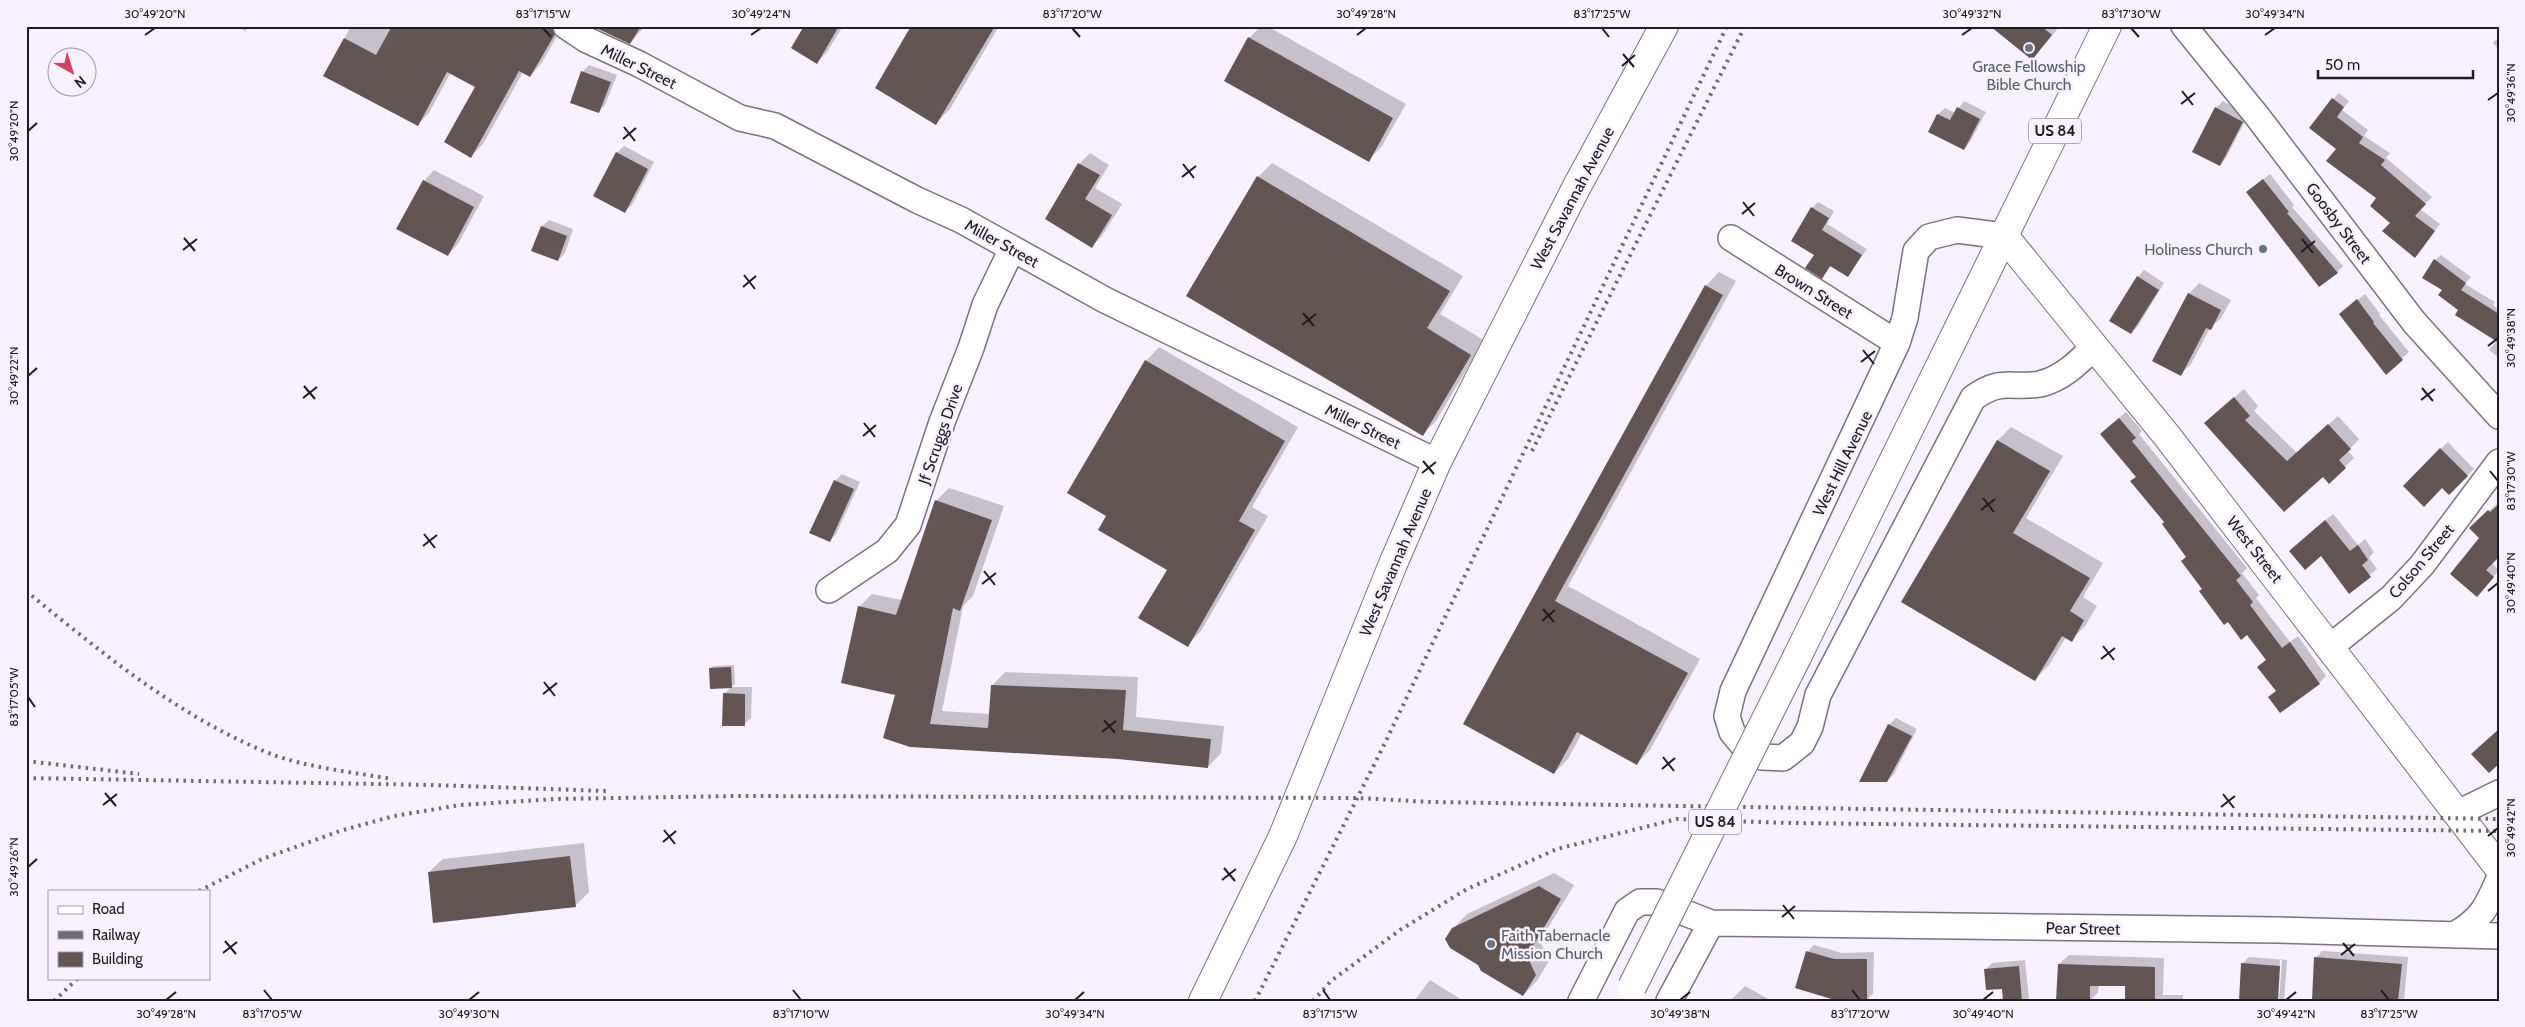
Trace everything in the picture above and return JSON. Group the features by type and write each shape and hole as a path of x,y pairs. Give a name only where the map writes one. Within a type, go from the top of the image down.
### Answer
{"main road":[{"name":"West Savannah Avenue","path":"1203,1001 1284,836 1393,564 1437,462 1576,188 1664,26"},
{"name":"US 84","path":"1628,994 1797,657 2107,26"},
{"name":"West Street","path":"2004,236 2166,436 2499,868"}],"street":[{"name":"Miller Street","path":"566,26 587,40 639,64 740,118 775,126 917,200 961,220 1105,300 1437,462"},
{"name":"Goosby Street","path":"2184,26 2257,116 2414,322 2499,416"},
{"name":"West Hill Avenue","path":"2004,236 1957,230 1929,237 1916,250 1905,318 1897,343 1733,691 1727,716 1732,732 1742,744 1762,757 1783,758 1802,743 1810,728 1818,695 1973,398 1988,387 2012,384 2039,384 2053,379 2074,366 2094,347"},
{"name":"Brown Street","path":"1731,238 1897,343"},
{"name":"Jf Scruggs Drive","path":"830,590 886,551 908,525 942,422 971,348 985,305 1012,249"},
{"name":"Colson Street","path":"2330,647 2391,598 2422,565 2499,462"},
{"path":"2458,813 2499,793"},
{"path":"2454,935 2474,924 2483,913 2499,879"},
{"path":"1581,1001 1627,911 1640,902 1657,902 1711,923 1670,1001"},
{"name":"Pear Street","path":"1711,923 2277,930 2499,936"}],"building":[{"path":"392,26 552,26 555,34 530,77 519,71 471,158 444,142 475,87 447,72 418,126 323,76 344,38 376,55"},
{"path":"592,26 641,26 630,44"},
{"path":"804,26 839,26 817,64 791,48"},
{"path":"911,26 995,26 936,125 875,88"},
{"name":"Grace Fellowship Bible Church","path":"1990,26 2041,26 2052,35 2032,60"},
{"path":"1248,37 1393,118 1369,162 1224,81"},
{"path":"581,71 611,82 599,113 570,103"},
{"path":"2332,98 2344,107 2337,117 2363,137 2359,143 2385,160 2381,165 2426,204 2415,216 2435,231 2415,258 2382,231 2390,223 2370,206 2376,198 2326,161 2336,149 2309,128"},
{"path":"1957,107 1980,119 1964,150 1928,132 1937,114 1950,120"},
{"path":"2215,107 2243,122 2220,166 2192,152"},
{"path":"616,152 648,169 625,213 593,196"},
{"path":"1078,163 1100,175 1085,199 1112,215 1092,248 1045,219"},
{"path":"1257,176 1450,291 1427,328 1471,355 1423,436 1186,296"},
{"path":"2263,179 2289,212 2287,213 2338,273 2319,287 2246,192"},
{"path":"423,180 474,207 448,256 396,229"},
{"path":"1811,207 1829,218 1822,230 1862,255 1848,277 1830,266 1822,279 1805,268 1814,255 1791,241"},
{"path":"541,226 567,236 558,261 531,251"},
{"path":"2434,259 2466,283 2461,290 2499,314 2499,343 2455,315 2458,310 2438,295 2442,290 2422,278"},
{"path":"2137,276 2159,290 2131,334 2109,321"},
{"path":"1705,285 1723,295 1555,601 1688,673 1637,765 1577,732 1554,774 1463,724"},
{"path":"2188,293 2221,310 2211,330 2206,328 2181,376 2152,361"},
{"path":"2357,299 2373,323 2403,360 2386,375 2339,314"},
{"path":"1145,360 1285,441 1239,521 1255,530 1188,647 1138,618 1167,570 1098,530 1106,516 1067,493"},
{"path":"2234,397 2250,416 2245,420 2287,461 2328,424 2351,449 2339,460 2346,468 2329,484 2323,477 2284,512 2204,423"},
{"path":"2119,418 2136,438 2132,441 2241,576 2236,580 2253,602 2250,605 2282,648 2290,642 2320,684 2280,713 2268,697 2276,691 2257,667 2266,660 2247,635 2241,640 2228,622 2224,625 2199,591 2202,589 2181,561 2186,557 2162,524 2164,522 2130,481 2136,477 2100,434"},
{"path":"1997,440 2050,471 2013,533 2090,578 2070,611 2084,620 2072,642 2062,636 2035,681 1901,602"},
{"path":"2440,448 2468,476 2449,495 2442,488 2424,507 2403,486"},
{"path":"834,480 854,489 830,542 809,533"},
{"path":"935,500 992,520 960,611 953,608 930,724 988,728 991,685 1126,690 1123,730 1211,739 1208,768 1118,759 910,747 883,738 895,695 841,683 858,606 896,615"},
{"path":"2499,504 2499,557 2486,570 2494,577 2477,597 2450,574 2479,538 2469,528 2488,510 2490,512"},
{"path":"2325,520 2350,551 2358,545 2368,560 2362,565 2371,577 2349,594 2321,556 2305,570 2289,551"},
{"path":"731,667 732,688 710,689 709,668"},
{"path":"723,693 745,694 745,726 722,726"},
{"path":"1888,724 1912,736 1887,782 1859,782"},
{"path":"2499,729 2499,764 2489,773 2471,754"},
{"path":"570,856 576,907 433,923 428,872"},
{"name":"Faith Tabernacle Mission Church","path":"1539,886 1561,899 1527,956 1536,975 1523,996 1481,971 1478,965 1450,948 1445,939 1452,928"},
{"path":"1806,951 1834,959 1867,959 1867,1001 1838,1001 1795,988"},
{"path":"2314,957 2402,964 2398,1001 2312,1001"},
{"path":"2241,963 2280,966 2278,1001 2239,1001"},
{"path":"2058,964 2155,967 2155,1001 2125,1001 2125,986 2090,986 2090,1001 2056,1001"},
{"path":"2019,966 2022,1001 2003,1001 2002,989 1986,990 1984,969"}],"railway":[{"path":"1255,1001 1385,743 1727,26"},
{"path":"1532,451 1745,26"},
{"path":"26,591 142,682 173,703 237,739 271,754 299,763 393,779"},
{"path":"26,761 139,774"},
{"path":"26,778 433,785 606,791"},
{"path":"201,890 262,859 340,831 394,816 460,805 556,799 738,796 1358,798 1431,802 2499,819"},
{"path":"1313,1001 1331,981 1400,930 1467,889 1557,849 1677,819 1788,823 2499,831"},
{"path":"54,1001 76,980"}],"place":[{"name":"Grace Fellowship Bible Church","path":"2029,48"},
{"name":"Holiness Church","path":"2263,249"},
{"name":"Faith Tabernacle Mission Church","path":"1491,944"}]}
